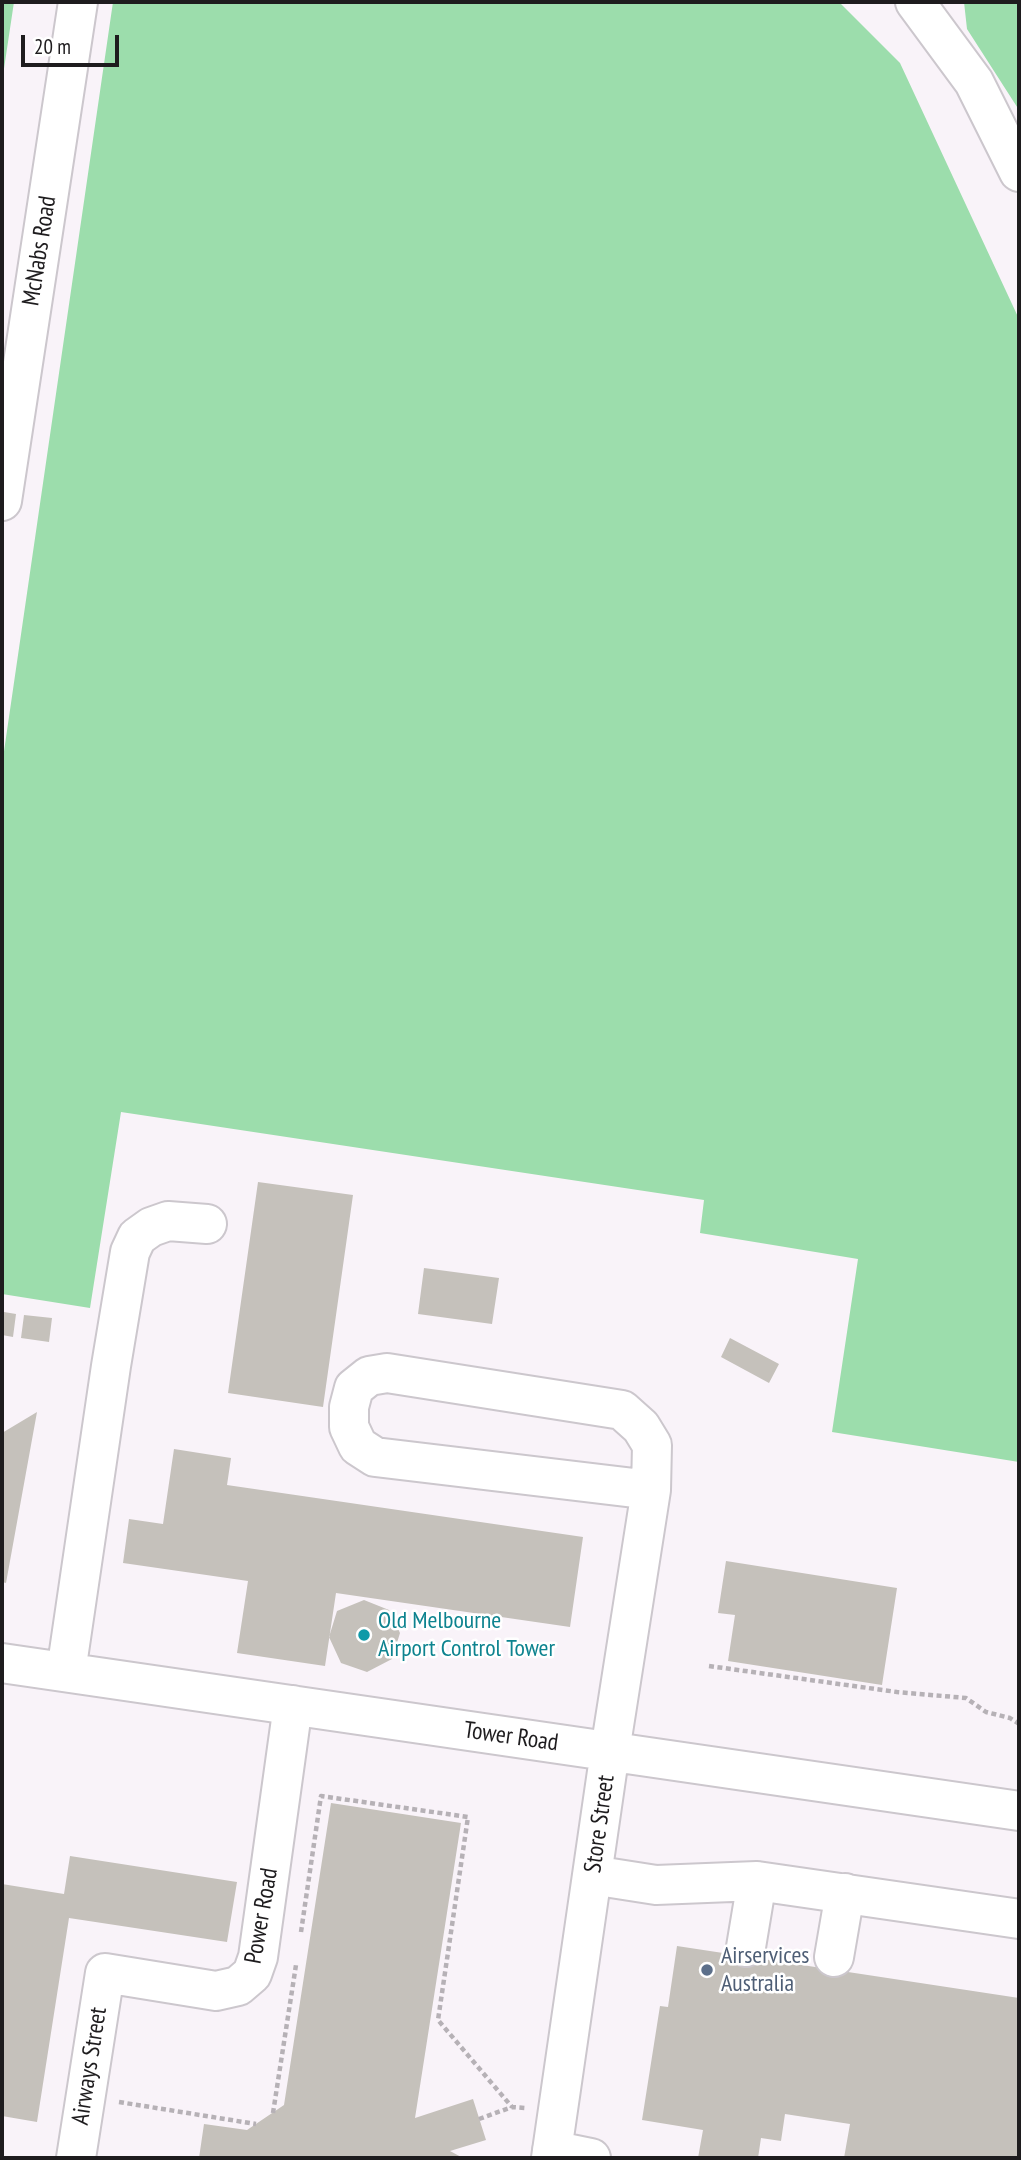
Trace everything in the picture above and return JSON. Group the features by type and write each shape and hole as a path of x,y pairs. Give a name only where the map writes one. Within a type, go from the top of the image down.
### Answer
{"street":[{"name":"McNabs Road","path":"2,500 78,2"},
{"path":"915,2 974,82 1019,172"},
{"path":"66,1672 130,1252 137,1237 150,1227 168,1221 207,1224"},
{"name":"Store Street","path":"551,2154 651,1490 652,1445 641,1427 622,1410 387,1373 369,1376 355,1388 349,1407 349,1427 358,1446 375,1457 651,1490"},
{"name":"Tower Road","path":"2,1663 1019,1811"},
{"name":"Power Road","path":"105,1973 216,1991 238,1986 252,1974 258,1957 293,1705"},
{"path":"592,1875 656,1885 757,1881 1019,1919"},
{"path":"746,1947 757,1881"},
{"path":"834,1956 845,1893"},
{"name":"Airways Street","path":"76,2158 105,1973"},
{"path":"551,2154 591,2158"}],"path":[{"path":"709,1667 897,1692 966,1698 986,1712 1010,1718 1019,1724"},
{"path":"300,1934 321,1796 468,1817 438,2020 512,2108"},
{"path":"273,2113 296,1962"},
{"path":"85,2097 256,2124"},
{"path":"479,2119 512,2108 558,2109"}],"green space":[{"path":"2,2 14,2 2,82"},
{"path":"113,2 839,2 900,63 1019,319 1019,1462 832,1432 858,1259 700,1233 704,1200 121,1112 90,1308 2,1294 2,765"},
{"path":"964,2 1019,2 1019,110 967,29"}],"building":[{"path":"258,1182 353,1195 323,1407 228,1393"},
{"path":"424,1268 499,1278 492,1324 418,1314"},
{"path":"4,1312 16,1314 13,1337 2,1335"},
{"path":"24,1315 52,1318 49,1342 21,1338"},
{"path":"730,1338 779,1364 769,1383 721,1357"},
{"path":"37,1412 6,1583 2,1582 2,1433"},
{"path":"174,1449 231,1458 227,1485 583,1537 570,1627 336,1593 325,1666 237,1653 248,1581 123,1563 129,1519 163,1524"},
{"path":"726,1561 897,1588 882,1685 728,1661 735,1615 718,1613"},
{"name":"Old Melbourne Airport Control Tower","path":"364,1600 389,1610 400,1633 392,1659 367,1672 341,1663 329,1637 337,1611"},
{"path":"331,1803 461,1823 415,2118 473,2099 486,2140 450,2151 463,2158 199,2158 204,2124 247,2130 284,2105"},
{"path":"70,1856 237,1882 227,1942 69,1918 37,2122 2,2116 2,1884 64,1894"},
{"path":"677,1946 1019,1998 1019,2158 844,2158 850,2124 785,2114 781,2141 761,2138 758,2158 698,2158 703,2130 642,2120 660,2006 668,2007"}],"place":[{"name":"Old Melbourne Airport Control Tower","path":"364,1635"},
{"name":"Airservices Australia","path":"707,1970"}]}
